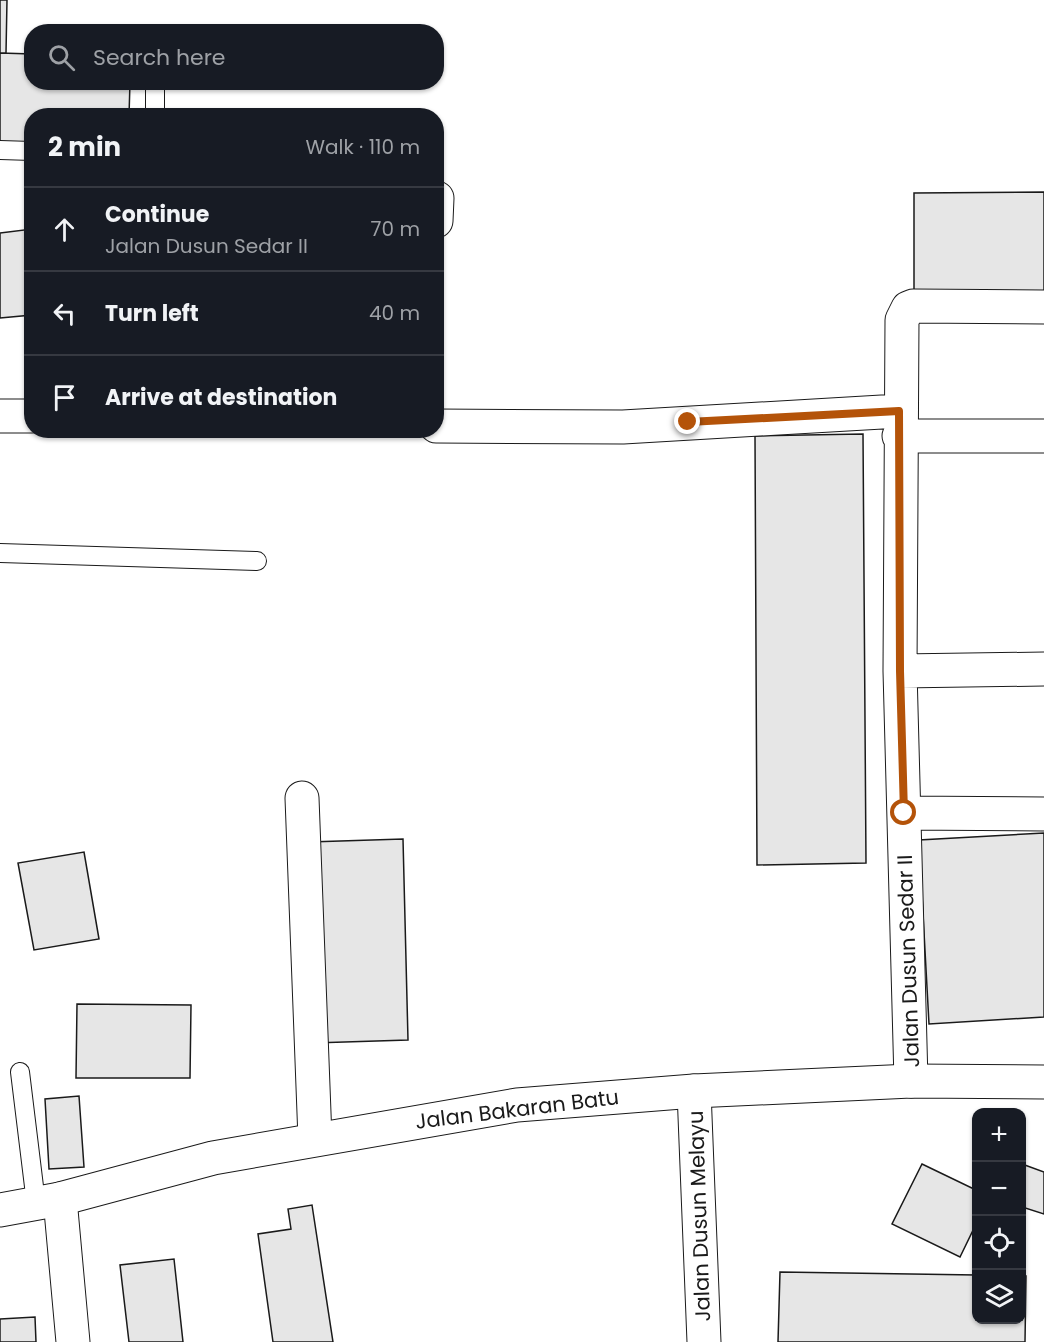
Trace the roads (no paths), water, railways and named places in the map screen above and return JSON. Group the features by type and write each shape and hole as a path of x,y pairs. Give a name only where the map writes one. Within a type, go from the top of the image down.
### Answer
{"main road":[{"name":"Jalan Dusun Sedar II","path":"911,1081 900,671 899,424 902,321 908,308 913,306 1044,307"},
{"path":"0,416 24,416"},
{"path":"444,426 899,424 1044,436"},
{"path":"900,671 1044,669"},
{"path":"302,798 315,1139"},
{"path":"904,813 1044,814"},
{"name":"Jalan Bakaran Batu","path":"0,1210 48,1201 213,1158 517,1105 694,1091 911,1081 1044,1082"},
{"name":"Jalan Dusun Melayu","path":"694,1091 704,1342"},
{"path":"48,1201 73,1342"}],"lane":[{"path":"155,90 155,108"},
{"path":"0,150 24,151"},
{"path":"0,553 257,561"},
{"path":"20,1072 48,1201"}]}
